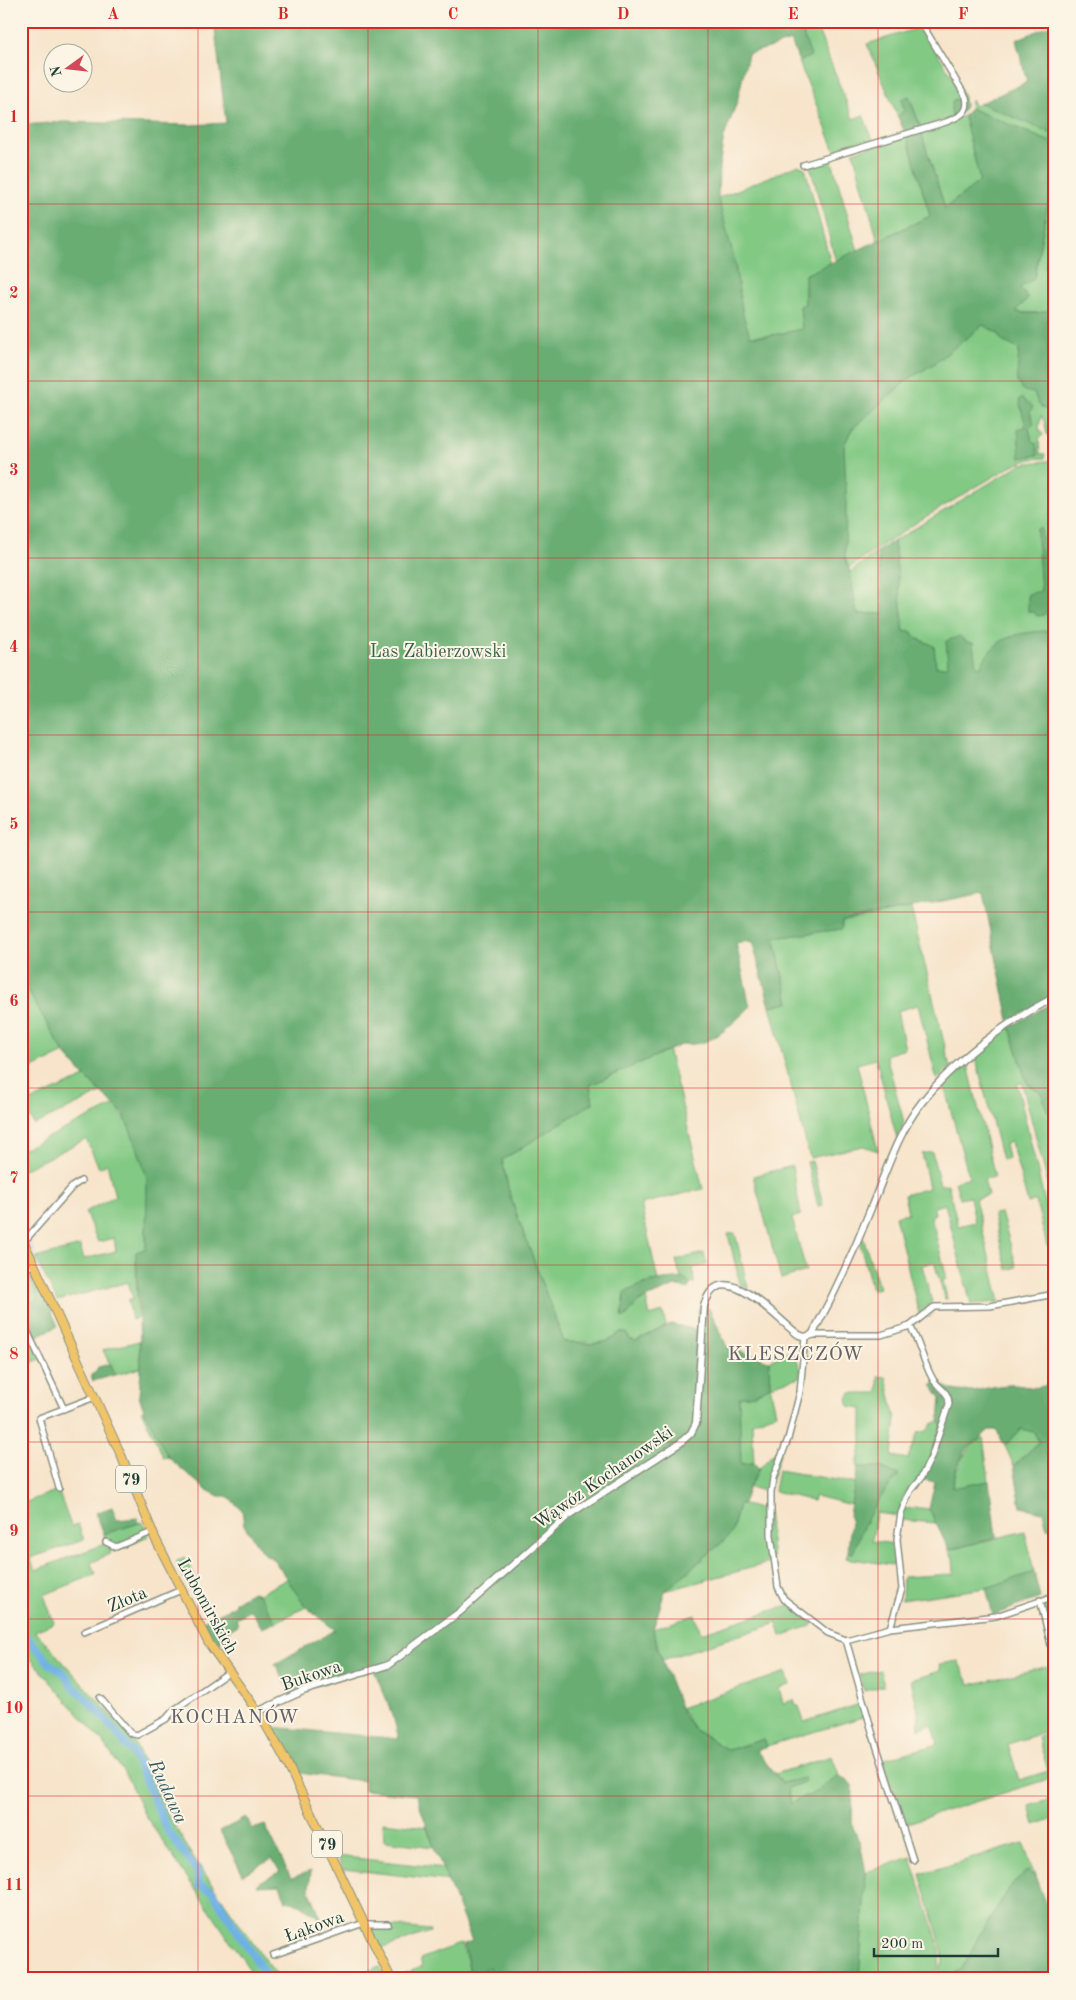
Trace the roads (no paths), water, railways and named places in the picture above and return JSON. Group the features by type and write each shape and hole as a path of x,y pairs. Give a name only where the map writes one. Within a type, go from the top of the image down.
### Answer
{"main road":[{"name":"Lubomirskich","path":"22,1238 127,1469 152,1532 208,1642 257,1712 292,1772 391,1979"}],"street":[{"path":"803,165 946,122 963,115 967,109 966,97 920,21"},
{"path":"812,1335 846,1270 898,1143 921,1103 944,1077 1001,1028 1021,1015 1055,998"},
{"path":"22,1238 32,1233 73,1186 81,1181"},
{"path":"21,1271 34,1264"},
{"name":"Wąwóz Kochanowski","path":"377,1669 388,1665 444,1625 570,1514 680,1443 691,1433 696,1423 698,1408 704,1306 707,1295 717,1287 725,1285 738,1288 756,1299 796,1333 805,1337"},
{"path":"1055,1294 990,1306 934,1306 910,1326 880,1335 812,1335 805,1337 800,1392 795,1416 773,1478 770,1512 772,1545 778,1587 784,1599 828,1633 846,1640 890,1628 996,1616 1055,1596"},
{"path":"21,1318 64,1409"},
{"path":"890,1628 902,1589 897,1539 901,1513 910,1491 931,1458 949,1404 948,1395 932,1377 919,1342 910,1326"},
{"path":"59,1488 39,1418 95,1397"},
{"path":"106,1542 116,1547 152,1532"},
{"name":"Złota","path":"84,1632 181,1590"},
{"path":"1040,1600 1055,1661"},
{"path":"846,1640 873,1735 913,1860"},
{"name":"Bukowa","path":"257,1712 304,1691 377,1669"},
{"path":"100,1698 130,1732 137,1735 166,1719 174,1710 229,1672"},
{"path":"365,1923 388,1924"},
{"name":"Łąkowa","path":"273,1955 365,1923"}],"waterway":[{"path":"28,1240 34,1253"},
{"path":"35,1256 42,1273"},
{"name":"Rudawa","path":"21,1630 51,1665 63,1672 72,1685 101,1714 134,1755 168,1831 197,1871 199,1885 212,1891 268,1979"}],"district":[{"name":"KLESZCZÓW","path":"796,1353"},
{"name":"KOCHANÓW","path":"235,1716"}],"park label":[{"name":"Las Zabierzowski","path":"438,651"}]}
